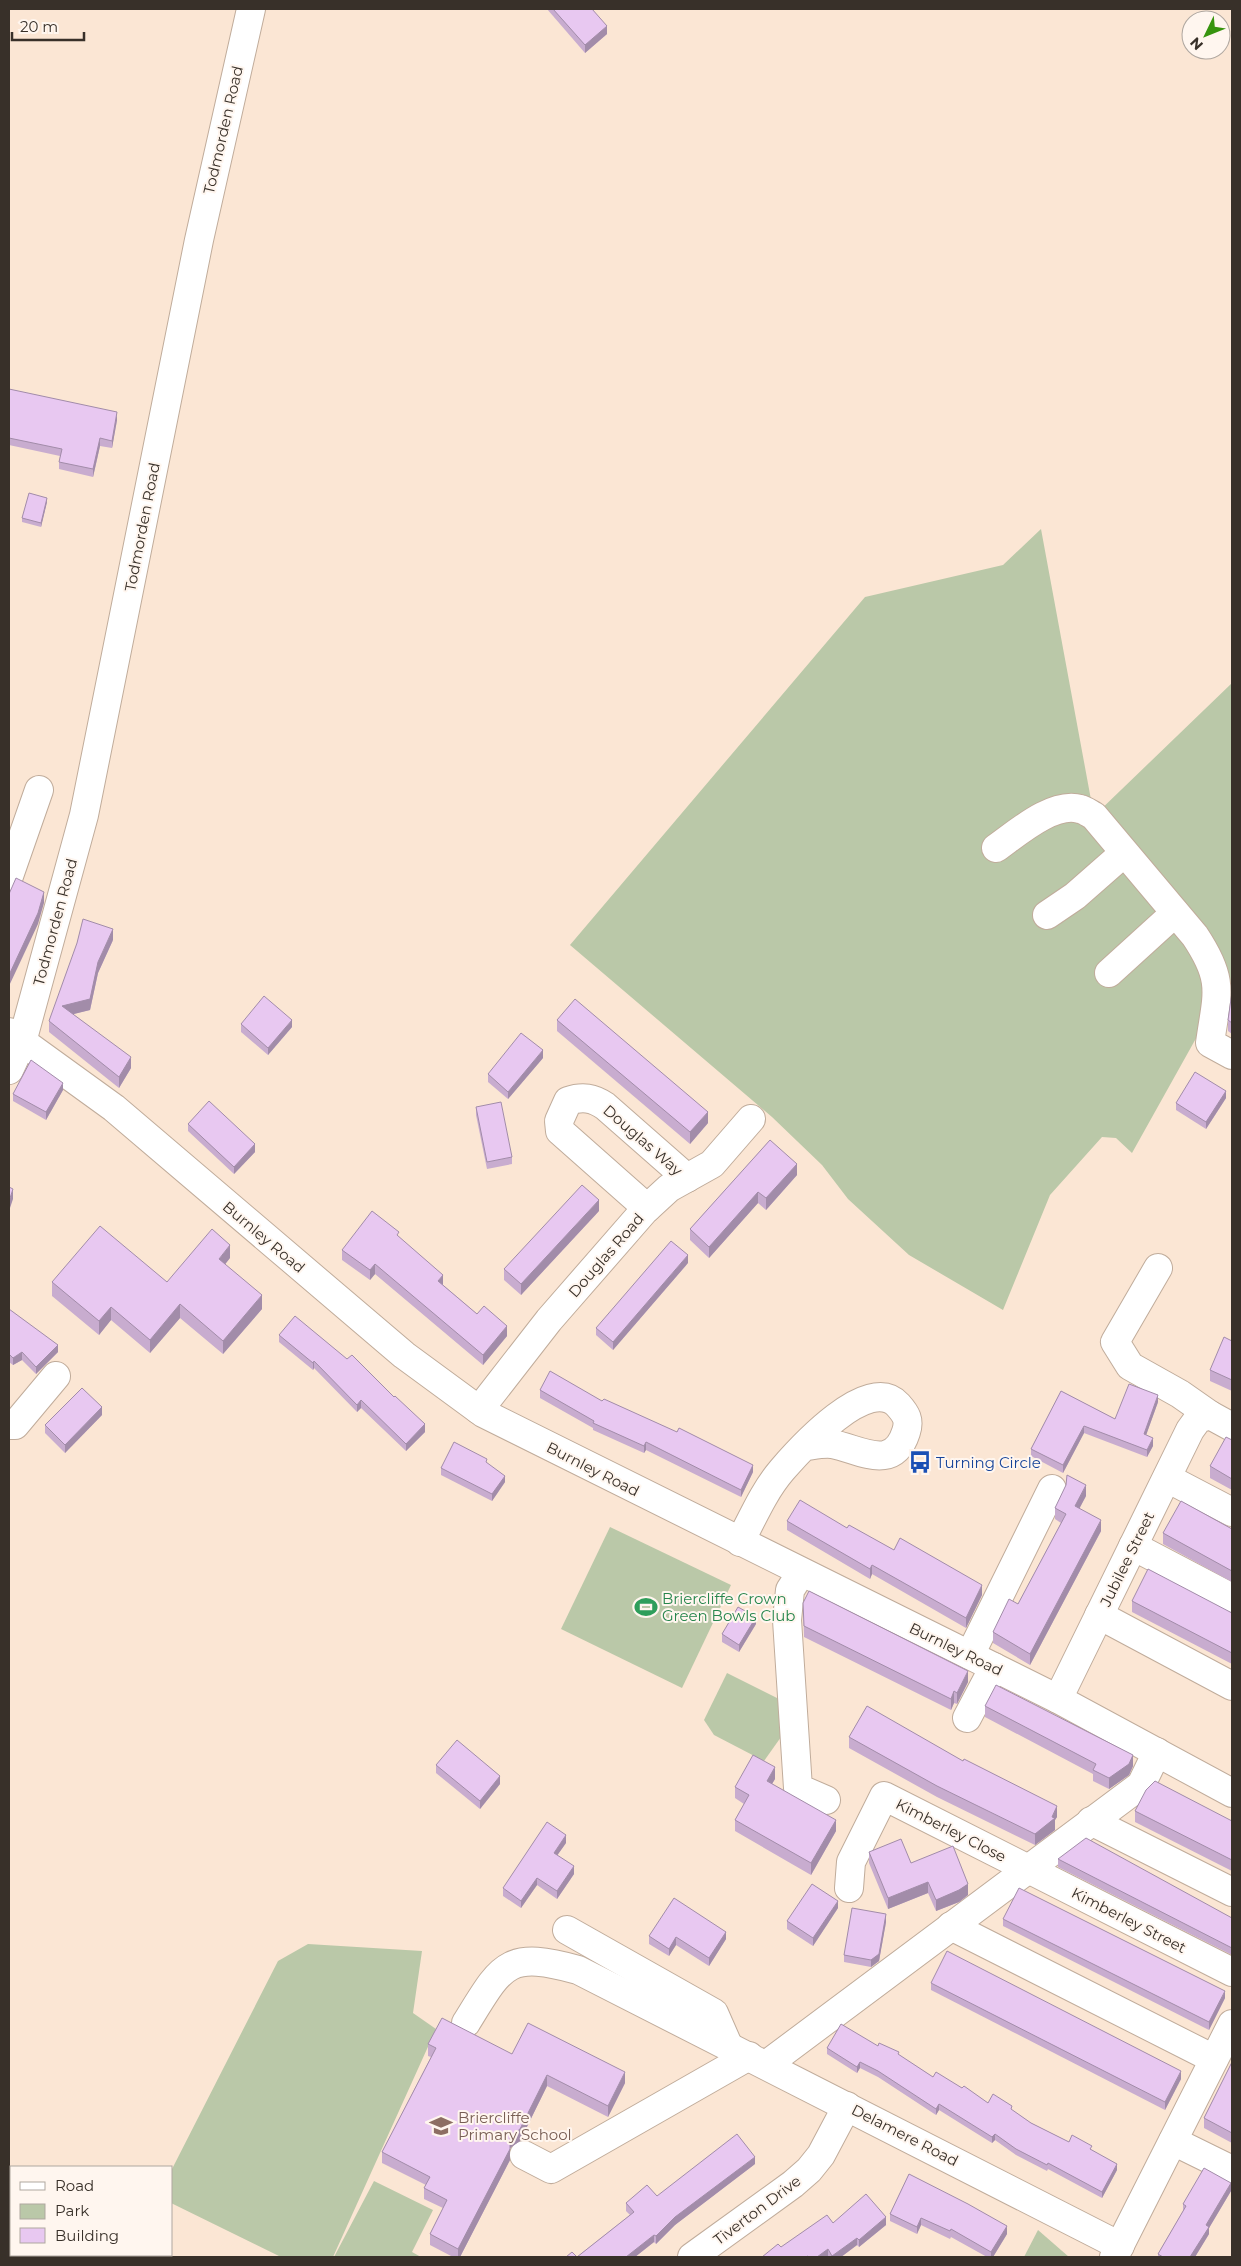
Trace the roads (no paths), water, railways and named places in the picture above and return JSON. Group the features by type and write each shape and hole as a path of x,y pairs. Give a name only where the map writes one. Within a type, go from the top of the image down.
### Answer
{"street":[{"name":"Todmorden Road","path":"9,1070 15,1037 84,815 199,240 251,9"},
{"path":"9,876 38,790"},
{"path":"996,848 1037,819 1056,810 1080,808 1094,816 1124,854 1195,936 1209,956 1225,987 1221,1049"},
{"path":"1047,916 1075,896 1124,854"},
{"path":"1109,973 1175,912"},
{"name":"Burnley Road","path":"15,1037 114,1108 404,1355 479,1410 573,1460 1058,1699 1232,1792"},
{"name":"Douglas Way","path":"647,1208 560,1131 559,1121 568,1101 577,1098 593,1099 605,1106 687,1178"},
{"name":"Douglas Road","path":"479,1410 548,1320 647,1208 670,1188 712,1164 751,1119"},
{"path":"1158,1268 1115,1342 1130,1366 1180,1394 1213,1420"},
{"path":"9,1425 15,1424 56,1376"},
{"name":"Jubilee Street","path":"1058,1699 1167,1478 1213,1420"},
{"path":"740,1542 763,1497 782,1470 806,1446"},
{"path":"1167,1478 1232,1512"},
{"path":"970,1655 1052,1489"},
{"path":"1133,1546 1232,1598"},
{"path":"801,1573 790,1590 787,1620 798,1788 826,1800"},
{"path":"1099,1615 1232,1686"},
{"path":"967,1718 994,1668"},
{"path":"524,2155 551,2169 748,2055 951,1926 1141,1784 1157,1752"},
{"name":"Kimberley Close","path":"849,1888 851,1862 884,1796 1027,1868"},
{"path":"1091,1821 1232,1892"},
{"name":"Kimberley Street","path":"1027,1868 1232,1972"},
{"path":"951,1926 1214,2059"},
{"path":"567,1930 714,2013 748,2055"},
{"name":"Delamere Road","path":"466,2023 493,1980 507,1966 526,1960 548,1962 578,1970 847,2106 1117,2251"},
{"path":"1117,2251 1232,2024"},
{"name":"Tiverton Drive","path":"692,2257 793,2184 809,2170 821,2155 847,2106"},
{"path":"1173,2141 1232,2170"}],"place":[{"name":"Turning Circle","path":"920,1462"},
{"name":"Briercliffe Crown Green Bowls Club","path":"646,1607"},
{"name":"Briercliffe Primary School","path":"441,2126"}]}
